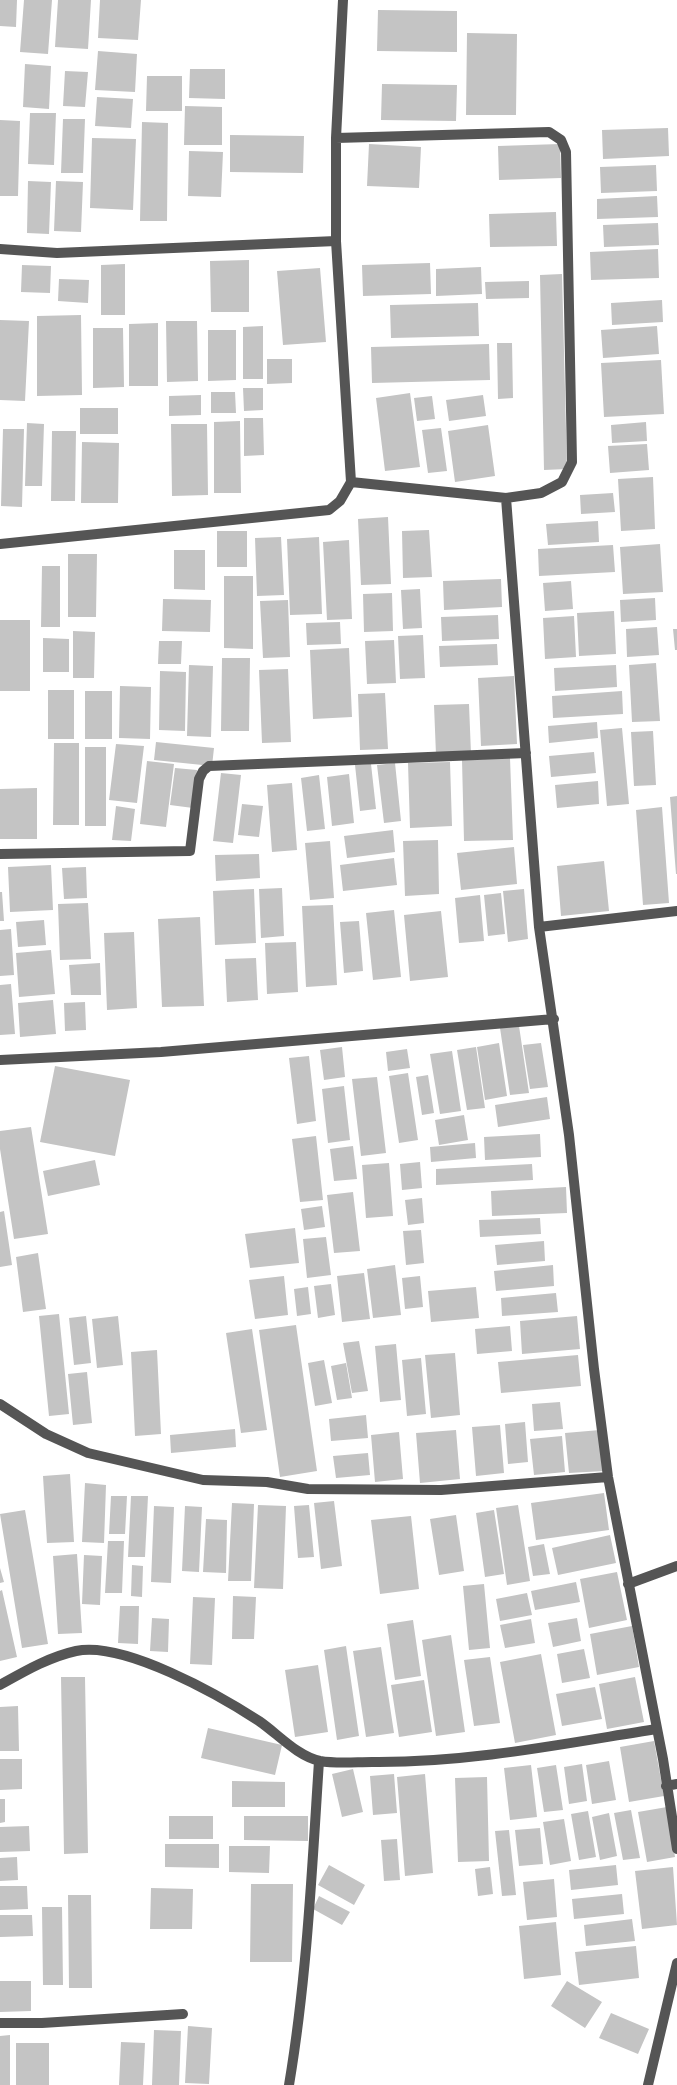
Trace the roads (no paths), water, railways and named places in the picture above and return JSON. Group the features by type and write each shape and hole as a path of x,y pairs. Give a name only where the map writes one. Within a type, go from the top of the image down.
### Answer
{"street":[{"path":"0,544 329,510 340,501 351,482 336,241 336,138 342,0"},
{"path":"336,138 549,132 561,140 566,152 572,462 562,482 541,493 506,498 351,482"},
{"path":"0,249 57,254 336,241"},
{"path":"506,498 539,928 554,1019 569,1135 594,1369 608,1477 656,1729 677,1849"},
{"path":"0,854 190,851 199,779 203,771 209,766 526,753"},
{"path":"539,928 677,911"},
{"path":"0,1060 161,1052 554,1019"},
{"path":"0,1404 46,1434 88,1453 203,1480 267,1482 308,1489 441,1490 608,1477"},
{"path":"628,1584 677,1566"},
{"path":"0,1685 47,1660 77,1651 99,1649 145,1663 195,1682 260,1722 293,1748 319,1761 392,1762 464,1757 515,1751 656,1729"},
{"path":"289,2085 297,2037 312,1869 319,1761"},
{"path":"666,1786 677,1784"},
{"path":"648,2085 677,1963"},
{"path":"0,2023 42,2023 183,2014"}]}
